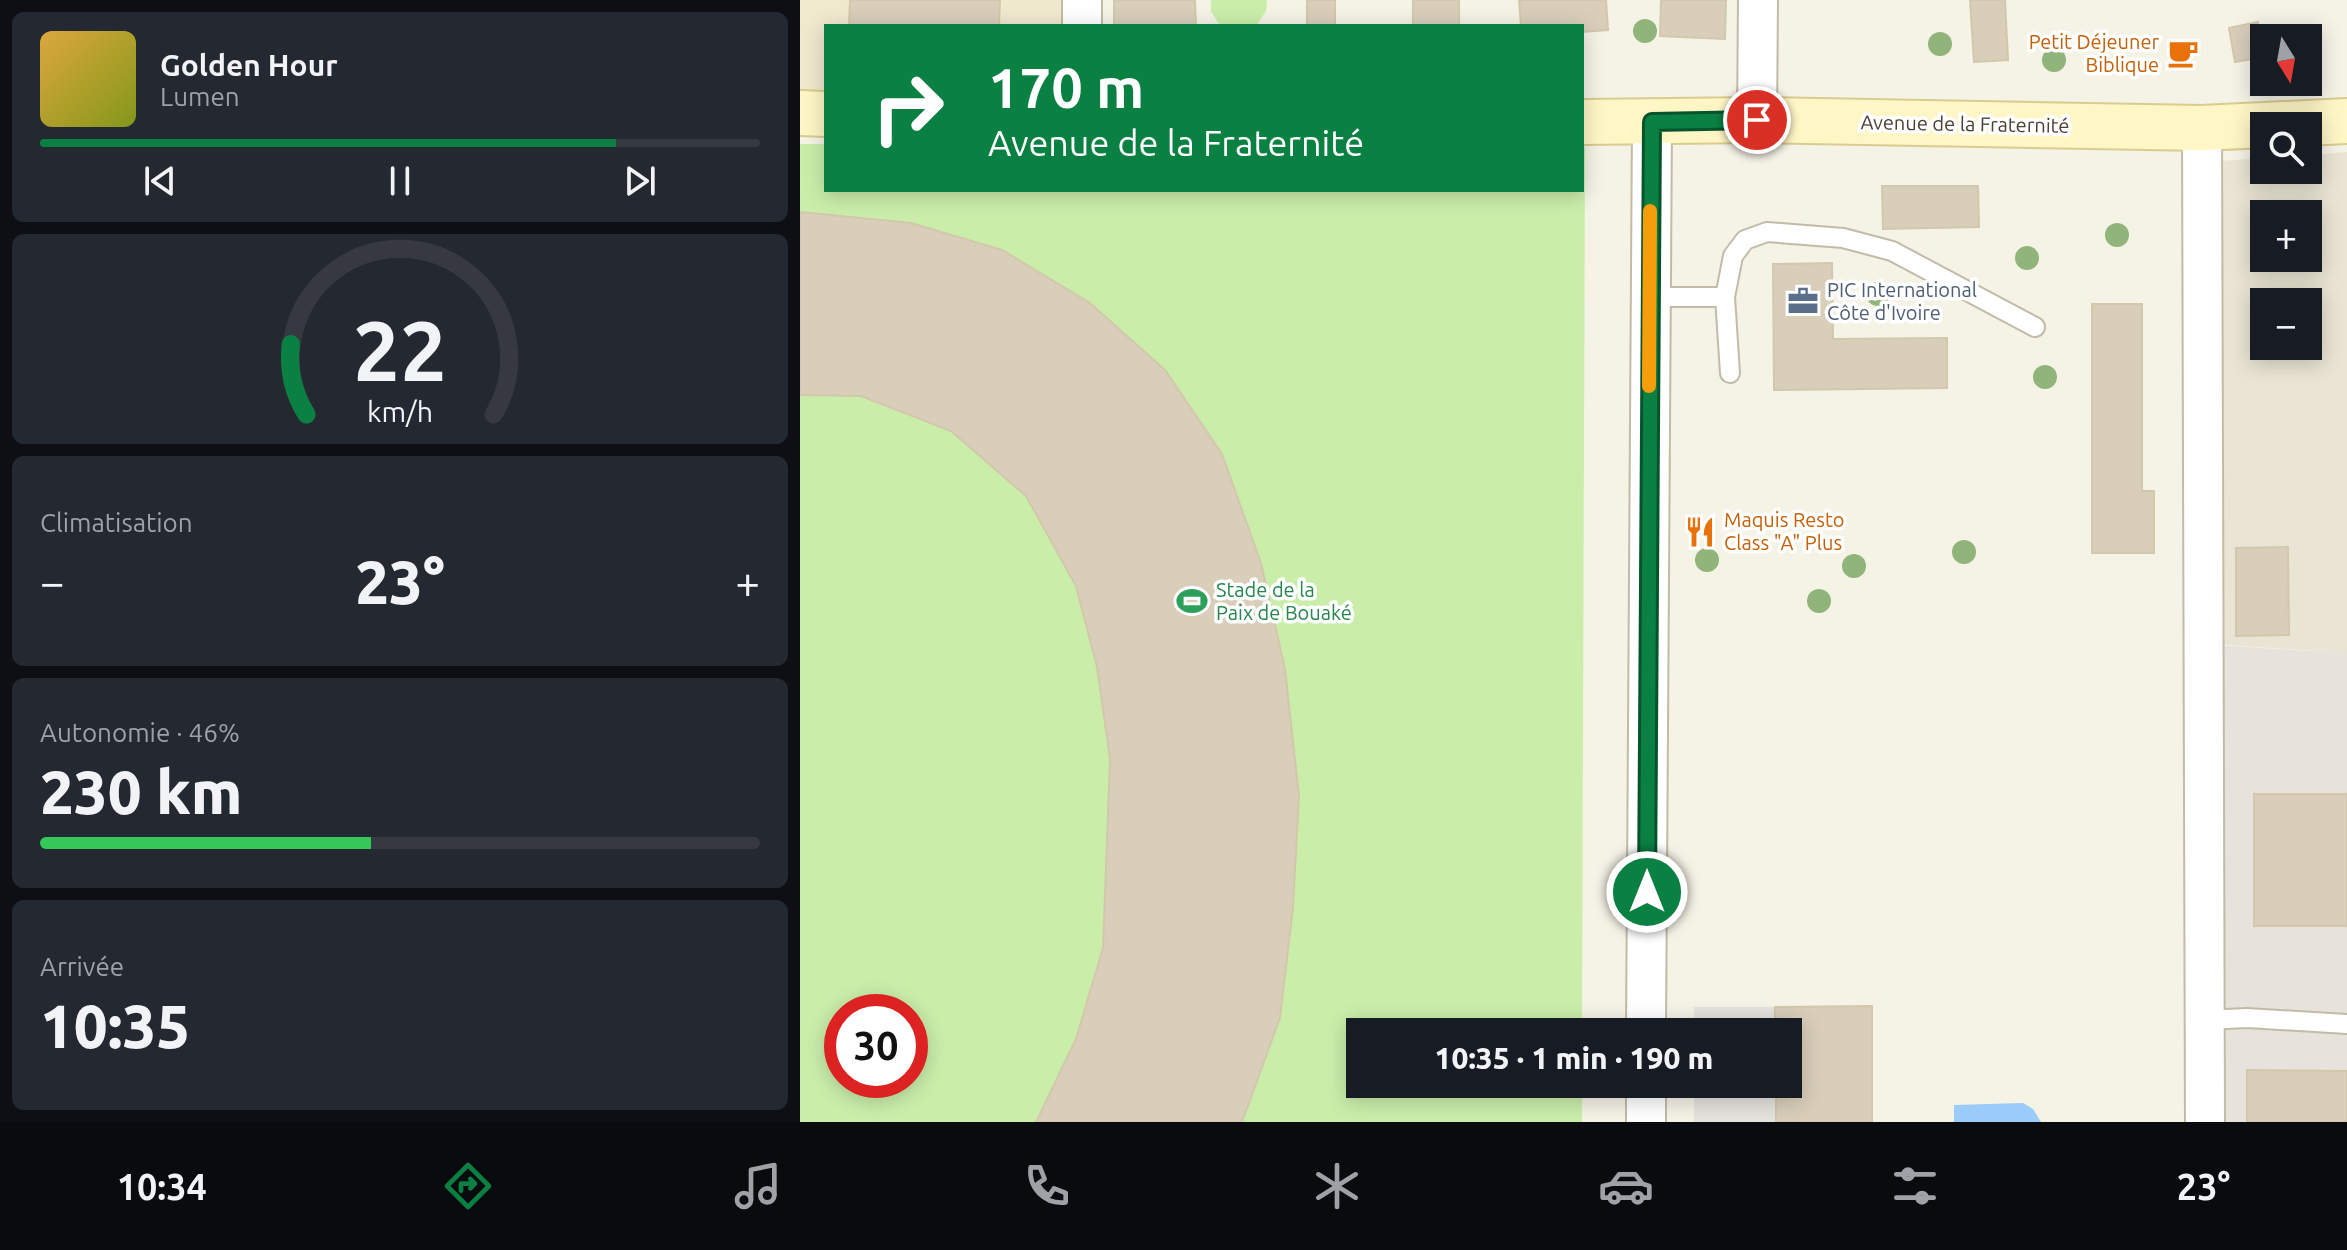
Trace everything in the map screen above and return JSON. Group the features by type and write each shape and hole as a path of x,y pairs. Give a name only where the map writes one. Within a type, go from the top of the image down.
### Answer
{"street":[{"path":"1082,0 1082,24"},
{"path":"1757,120 1758,0"},
{"path":"800,113 824,114"},
{"name":"Avenue de la Fraternité","path":"1584,122 1757,120 2202,128 2347,121"},
{"path":"1646,1018 1652,122"},
{"path":"2202,128 2205,1122"},
{"path":"1646,1098 1646,1122"}],"lane":[{"path":"1730,373 1725,297 1733,256 1745,240 1767,232 1843,238 1892,251 2035,327"},
{"path":"1649,297 1725,297"},
{"path":"2205,1020 2247,1018 2347,1024"}],"shaded area":[{"path":"800,0 1061,0 1061,24 824,24 824,92 800,92"},
{"path":"2347,152 2347,653 2211,644 2220,161 2250,159 2250,184 2322,184 2322,154"},
{"path":"2211,645 2347,653 2347,1122 2217,1122"},
{"path":"1694,1007 1775,1007 1775,1018 1694,1018"},
{"path":"1694,1098 1776,1098 1776,1122 1694,1122"}],"green space":[{"path":"1211,0 1267,0 1266,11 1257,24 1219,24 1211,11"},
{"name":"Stade de la Paix de Bouaké","path":"800,144 824,144 824,192 1584,192 1585,147 1582,1018 1346,1018 1346,1098 1582,1098 1582,1122 800,1122"}],"water":[{"path":"2023,1103 2033,1109 2041,1122 1954,1122 1954,1105"}],"building":[{"path":"850,0 1000,0 999,24 849,24"},
{"path":"1114,0 1195,0 1196,24 1114,24"},
{"path":"1307,0 1335,0 1335,24 1307,24"},
{"path":"1413,0 1459,0 1459,24 1413,24"},
{"path":"1519,0 1606,0 1608,30 1584,32 1584,24 1521,24"},
{"path":"1661,0 1726,0 1725,39 1660,36"},
{"path":"1970,0 2005,0 2008,60 1974,62"},
{"path":"2258,22 2250,24 2250,59 2235,62 2229,28"},
{"path":"1882,186 1978,186 1979,227 1883,229"},
{"path":"800,212 911,223 1002,250 1090,303 1165,370 1222,454 1261,563 1285,669 1299,796 1293,907 1280,1018 1242,1122 1036,1122 1076,1039 1103,948 1110,759 1097,667 1076,586 1026,496 951,431 861,396 800,395"},
{"name":"PIC International Côte d'Ivoire","path":"1832,263 1833,339 1947,338 1947,388 1774,390 1773,264"},
{"path":"2092,304 2142,304 2142,491 2154,491 2154,553 2092,553"},
{"path":"2288,547 2289,635 2236,636 2236,548"},
{"path":"2254,794 2347,794 2347,926 2254,926"},
{"path":"1872,1006 1872,1122 1776,1122 1776,1098 1802,1098 1802,1018 1775,1018 1775,1007"},
{"path":"2247,1070 2347,1071 2347,1122 2247,1122"}],"slow traffic":[{"path":"1649,386 1650,211"}],"place":[{"name":"Petit Déjeuner Biblique","path":"2183,53"},
{"name":"PIC International Côte d'Ivoire","path":"1803,301"},
{"name":"Maquis Resto Class \"A\" Plus","path":"1700,532"},
{"name":"Stade de la Paix de Bouaké","path":"1192,601"}],"route":[{"path":"1647,892 1652,122 1757,120"}]}
